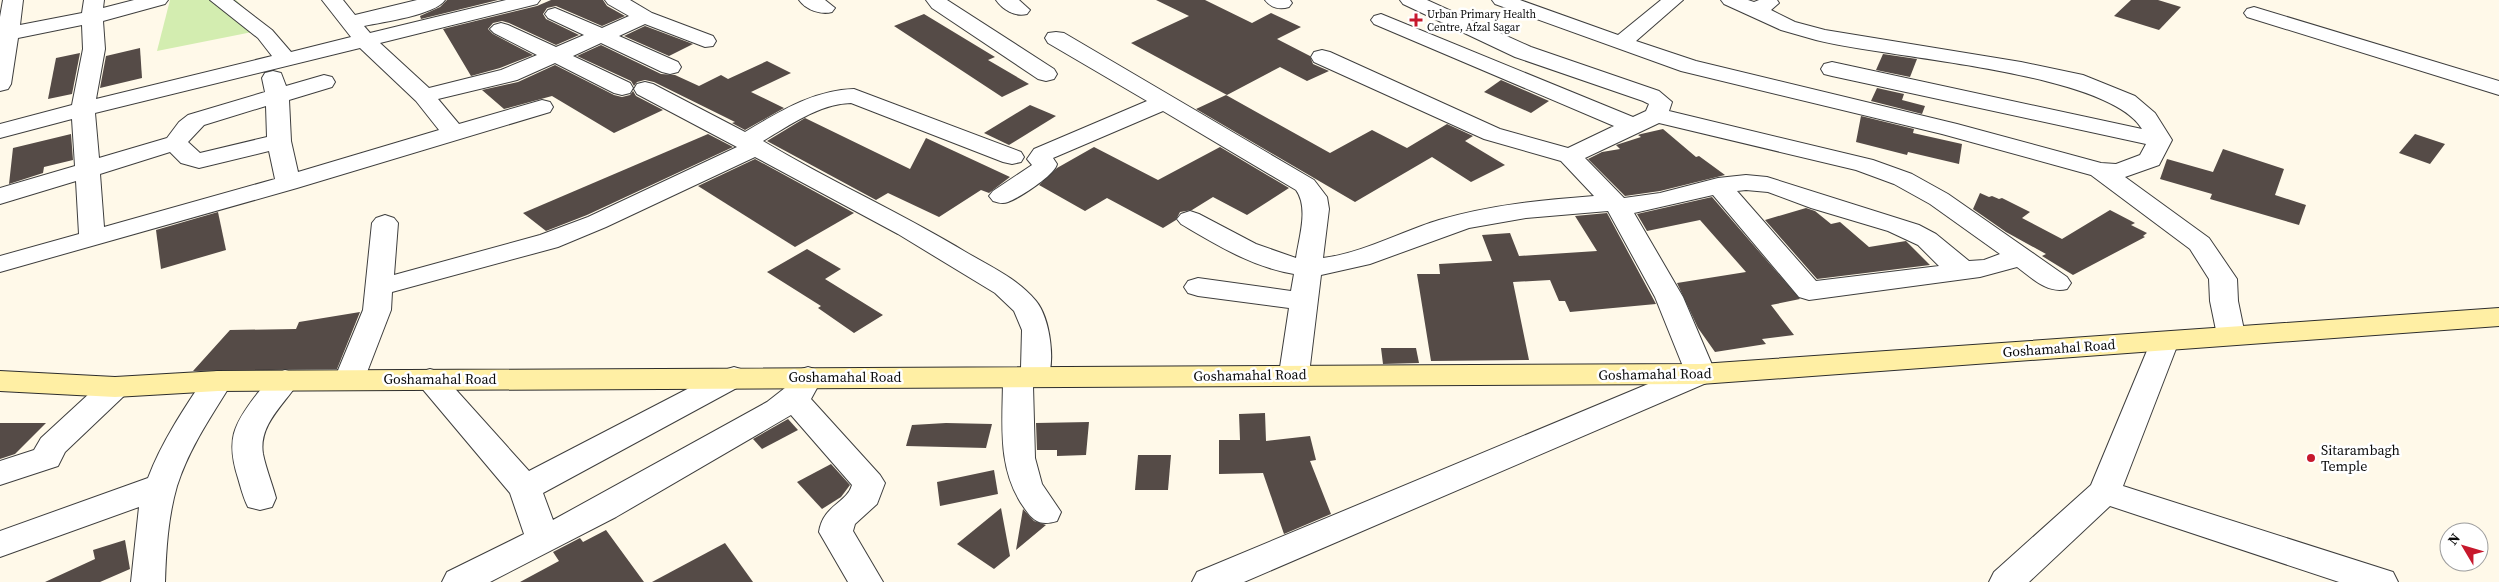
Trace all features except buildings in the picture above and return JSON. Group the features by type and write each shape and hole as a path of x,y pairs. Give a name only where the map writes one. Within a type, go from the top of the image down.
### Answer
{"main road":[{"name":"Goshamahal Road","path":"0,381 115,387 218,381 734,377 800,388 1027,377 1294,374 1700,374 2499,317"}],"street":[{"path":"0,84 6,34 13,0"},
{"path":"6,34 93,9 158,0"},
{"path":"220,0 265,34 278,62 279,140 288,183"},
{"path":"332,0 366,42 424,96 452,133"},
{"path":"350,22 414,8 435,0"},
{"path":"0,130 83,108 495,12 530,0"},
{"path":"936,0 981,34 1046,74"},
{"path":"1410,0 1524,52 1651,96 1661,102 1656,115"},
{"path":"1502,0 1689,66 1948,129 2100,170 2118,171 2150,160 2160,140"},
{"path":"1621,43 1672,0"},
{"path":"1731,0 1788,26 1823,36 1955,57 2075,80 2127,101 2147,118 2160,140"},
{"path":"1754,10 1775,0"},
{"path":"424,96 509,75 555,56 601,35 633,6 705,41"},
{"path":"92,238 83,108 94,49 93,9"},
{"path":"495,12 555,56 634,89 752,144 907,228 1005,287 1026,307 1036,330 1027,377 1020,458 1027,488 1045,512"},
{"path":"2254,13 2499,88"},
{"path":"555,14 670,67"},
{"path":"1380,20 1465,58 1556,92 1632,125"},
{"path":"1056,38 1281,169 1305,185 1314,198 1316,209 1294,374"},
{"path":"1209,582 1700,374 1668,296 1618,207 1570,156 1492,134 1322,57"},
{"path":"1948,129 1954,94 1955,57"},
{"path":"1832,69 2160,140"},
{"path":"0,196 87,171 175,142 187,127 196,120 324,82"},
{"path":"380,287 549,241 597,222 752,144 823,100 840,95 854,96 1012,158"},
{"path":"1002,196 1044,168 1045,164 1038,159 1043,154 1165,102"},
{"path":"0,264 288,183 542,107"},
{"path":"1570,156 1656,115 1864,165 1902,178 1939,199 2057,283"},
{"path":"175,142 190,158 199,161 279,140"},
{"path":"2100,170 2143,206 2200,244 2223,279 2224,302 2231,335"},
{"path":"1190,219 1269,260 1308,268 1334,266 1450,225 1504,214 1603,203 1618,207 1670,198 1718,184 1752,182 1768,184 1922,236 1949,261 1966,269 1978,270 2021,256"},
{"path":"1718,184 1809,291 1957,272"},
{"path":"349,380 377,310 385,223"},
{"path":"1198,287 1304,301"},
{"path":"2006,582 2104,492 2165,341"},
{"path":"525,488 734,377"},
{"path":"430,379 525,488 543,540"},
{"path":"260,498 248,455 247,436 256,419 285,380"},
{"path":"148,582 149,553 161,486 190,424 218,381"},
{"path":"0,473 47,458 52,446 115,387"},
{"path":"459,582 604,508 800,388 869,483 865,496 836,524 836,532 866,582"},
{"path":"0,544 161,486"},
{"path":"2104,492 2380,582"}],"green space":[{"path":"170,0 236,0 267,29 157,51"}],"place":[{"name":"Urban Primary Health Centre, Afzal Sagar","path":"1416,20"},
{"name":"Sitarambagh Temple","path":"2311,458"}]}
